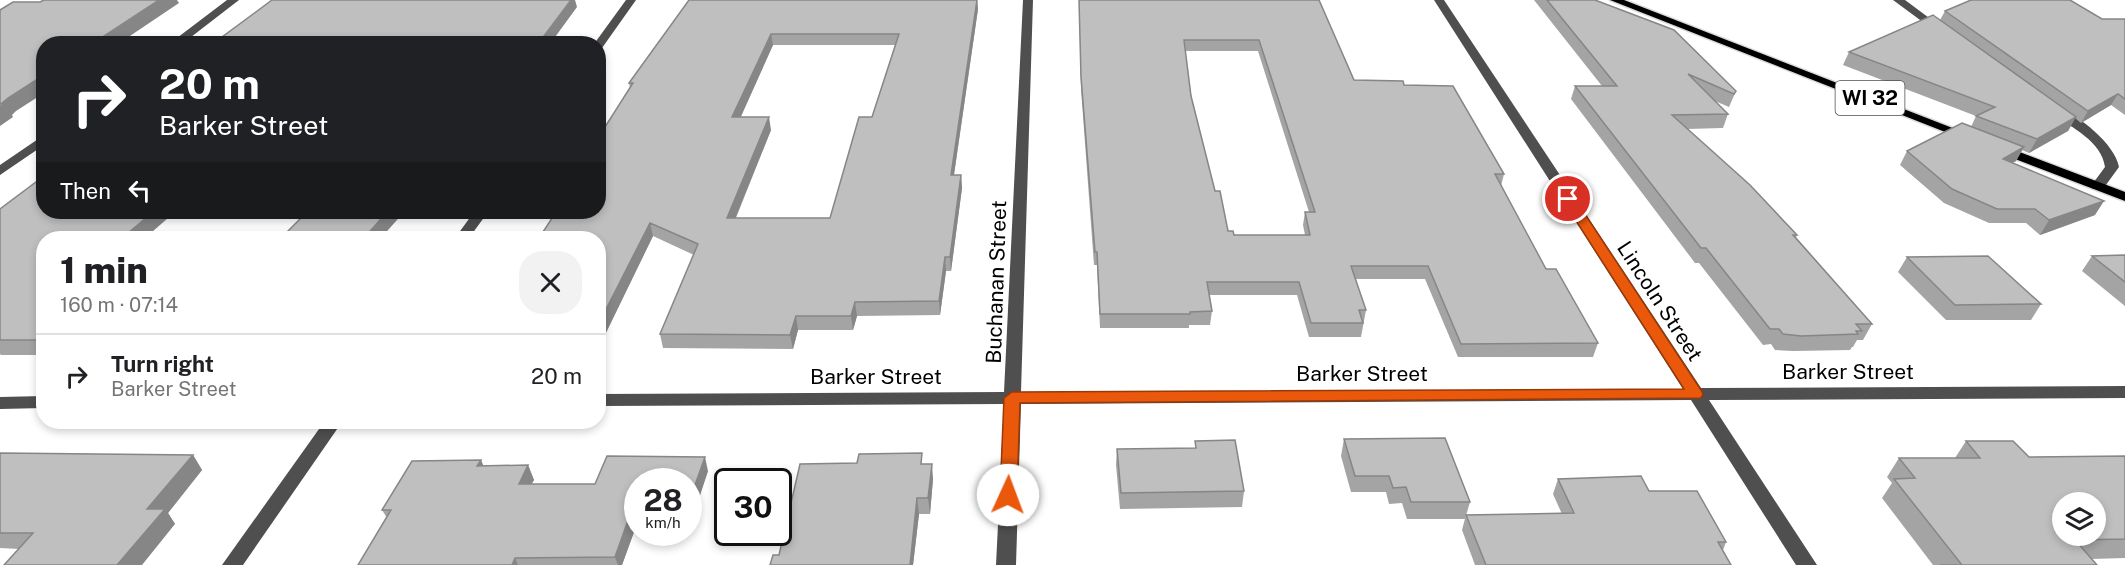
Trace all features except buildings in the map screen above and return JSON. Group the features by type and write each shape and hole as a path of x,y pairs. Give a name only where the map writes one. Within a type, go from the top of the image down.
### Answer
{"main road":[{"name":"WI 32","path":"1615,0 2125,197"}],"street":[{"path":"185,36 234,0"},
{"path":"605,36 631,0"},
{"name":"Buchanan Street","path":"1006,565 1028,0"},
{"name":"Lincoln Street","path":"1439,0 1807,565"},
{"path":"1898,0 1946,34"},
{"path":"2049,106 2093,138 2111,156 2112,167 2098,186"},
{"path":"0,171 36,145"},
{"path":"467,231 477,219"},
{"name":"Barker Street","path":"606,399 2125,392"},
{"path":"0,403 36,402"},
{"path":"232,565 328,429"}],"route":[{"path":"1008,495 1012,398 1695,394 1568,199"}]}
